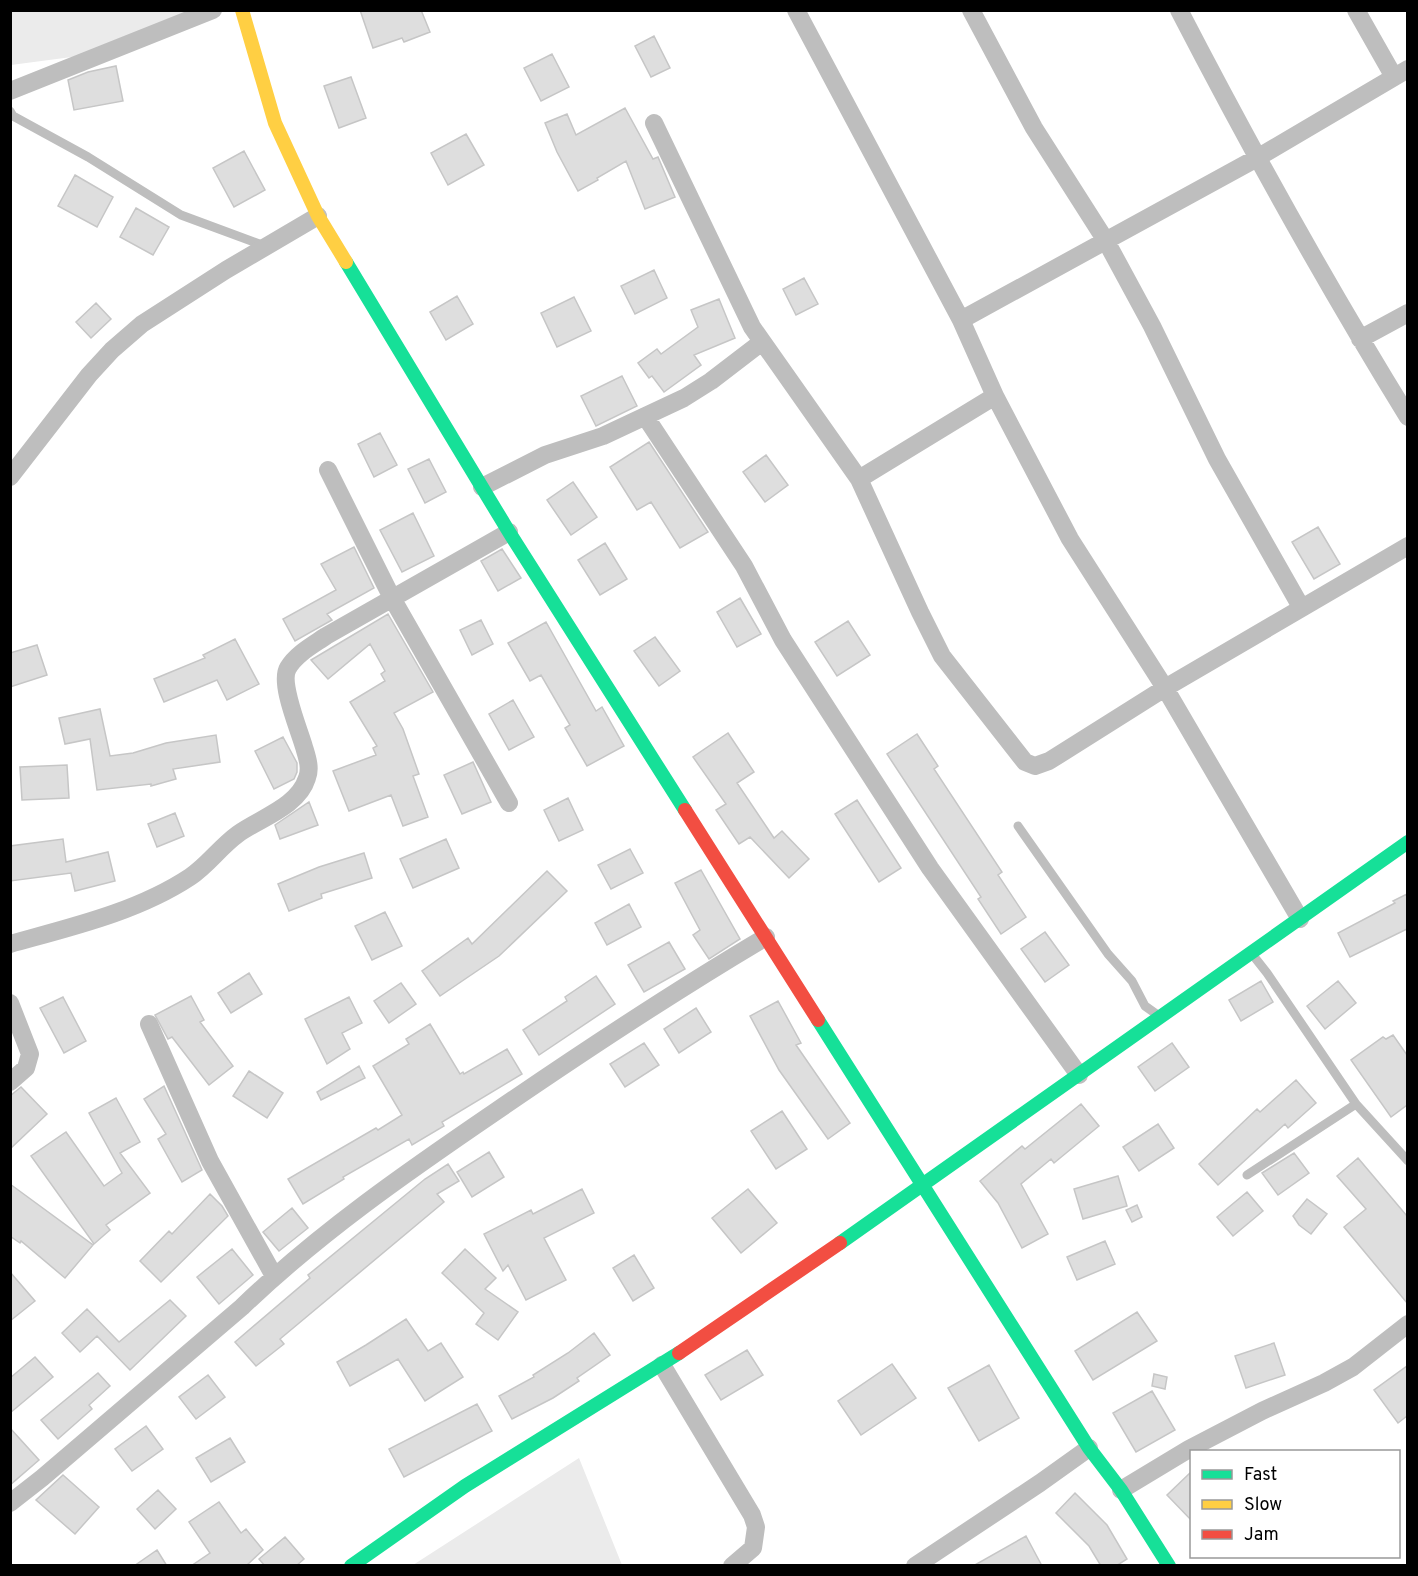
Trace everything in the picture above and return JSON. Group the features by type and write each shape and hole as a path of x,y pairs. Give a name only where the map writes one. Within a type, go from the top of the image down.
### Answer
{"street":[{"path":"10,91 213,10"},
{"path":"242,10 275,123 318,216 509,532 1089,1448 1121,1490 1169,1566"},
{"path":"796,10 961,320 995,396 1070,539 1165,688 1300,919"},
{"path":"971,10 1034,128 1106,241 1152,326 1217,459 1301,608"},
{"path":"1179,10 1257,158 1407,417"},
{"path":"961,320 1257,158 1401,73 1356,10"},
{"path":"654,123 742,307 762,342 859,479 942,656 1025,762 1035,766 1049,761 1165,688 1407,546"},
{"path":"10,477 89,375 112,350 142,324 265,246 318,216"},
{"path":"1360,339 1407,313"},
{"path":"482,487 545,455 603,436 684,398 711,381 762,342"},
{"path":"859,479 995,396"},
{"path":"645,416 744,566 783,640 917,848 1079,1075"},
{"path":"328,470 392,598 509,803"},
{"path":"10,944 75,926 168,891 209,862 236,835 294,799 308,776 308,760 285,684 288,667 304,651 326,636 509,532"},
{"path":"351,1566 465,1486 662,1365 923,1185 1407,842"},
{"path":"10,1503 42,1479 274,1276 335,1227 445,1146 587,1049 693,980 766,937"},
{"path":"10,1003 30,1054 26,1068 10,1082"},
{"path":"149,1024 210,1161 274,1276"},
{"path":"1121,1490 1199,1443 1324,1383 1353,1366 1407,1324"},
{"path":"662,1365 752,1515 756,1527 753,1548 732,1566"},
{"path":"915,1566 1041,1483 1089,1448"}],"lane":[{"path":"10,111 13,116 88,157 181,214 265,246"},
{"path":"1018,826 1108,954 1132,981 1145,1006 1161,1017"},
{"path":"1252,954 1268,973 1356,1104 1407,1161"},
{"path":"1247,1175 1356,1104"}],"shaded area":[{"path":"10,11 193,11 87,55 11,65"},
{"path":"579,1458 622,1565 413,1565"}],"building":[{"path":"360,10 421,10 430,32 404,42 402,38 373,48"},
{"path":"654,36 670,68 651,77 635,46"},
{"path":"552,54 569,87 541,101 524,68"},
{"path":"116,66 123,101 74,110 68,80 88,72"},
{"path":"351,77 366,118 339,128 324,86"},
{"path":"625,108 653,159 658,157 675,197 645,209 626,161 578,191 557,152 545,123 567,114 576,135"},
{"path":"466,134 484,165 448,185 431,153"},
{"path":"244,151 265,190 234,207 213,168"},
{"path":"75,175 113,197 97,227 58,206"},
{"path":"136,208 169,227 153,255 120,237"},
{"path":"654,270 667,298 635,314 621,286"},
{"path":"804,278 818,304 796,315 783,289"},
{"path":"457,296 473,324 446,340 430,312"},
{"path":"574,297 591,331 557,347 541,313"},
{"path":"719,299 735,338 694,355 701,365 664,392 652,376 649,378 638,363 657,349 661,354 698,327 691,310"},
{"path":"96,303 111,319 91,338 76,322"},
{"path":"622,376 637,406 596,426 581,396"},
{"path":"380,433 397,465 374,477 358,444"},
{"path":"649,442 708,532 680,548 651,502 637,510 610,467"},
{"path":"766,455 788,485 765,502 743,472"},
{"path":"429,459 446,492 425,503 408,469"},
{"path":"573,482 597,517 571,535 547,500"},
{"path":"413,513 434,556 402,572 380,530"},
{"path":"1318,527 1340,564 1314,579 1292,542"},
{"path":"605,543 627,579 600,595 578,560"},
{"path":"354,547 374,588 327,614 332,620 295,641 283,619 336,590 321,564"},
{"path":"502,549 521,578 498,591 481,561"},
{"path":"740,598 761,634 737,647 717,612"},
{"path":"388,614 433,692 394,713 403,729 419,774 413,776 428,817 403,826 391,795 349,811 333,771 376,755 373,748 377,746 350,702 385,681 381,674 385,671 370,644 328,679 311,660"},
{"path":"481,620 493,644 472,655 460,630"},
{"path":"848,621 870,655 837,676 815,642"},
{"path":"546,622 596,711 602,707 624,746 587,766 565,728 570,725 541,675 530,681 508,643"},
{"path":"655,637 680,671 659,686 634,651"},
{"path":"235,639 259,684 227,700 217,680 164,702 154,679 205,658 203,655"},
{"path":"37,645 47,675 10,687 10,653"},
{"path":"513,700 534,737 509,750 489,714"},
{"path":"100,709 110,756 133,753 166,743 216,735 220,762 173,769 176,779 151,786 151,784 97,790 90,739 65,744 59,718"},
{"path":"728,733 754,772 737,783 774,838 782,831 809,859 789,878 750,837 739,844 716,810 726,804 693,757"},
{"path":"917,734 938,766 934,769 1002,872 998,875 1026,917 1001,934 978,899 981,897 887,754"},
{"path":"283,737 297,763 297,772 294,779 274,789 255,751"},
{"path":"473,762 491,802 462,814 444,775"},
{"path":"67,765 69,798 22,800 20,767"},
{"path":"568,798 583,830 559,841 544,810"},
{"path":"857,800 901,868 879,882 835,814"},
{"path":"309,802 318,825 280,839 275,825"},
{"path":"175,813 184,836 157,847 148,824"},
{"path":"63,839 66,862 108,852 115,881 75,891 71,873 10,881 10,846"},
{"path":"446,839 459,868 413,888 400,859"},
{"path":"630,849 643,873 611,889 598,865"},
{"path":"364,853 372,878 321,894 322,898 289,911 278,884 319,867"},
{"path":"701,870 740,939 709,959 693,935 700,930 675,883"},
{"path":"547,871 567,891 499,956 440,996 422,971 468,938 472,944"},
{"path":"1407,894 1407,929 1350,957 1338,933 1395,903 1393,901"},
{"path":"629,904 641,927 607,945 595,923"},
{"path":"385,912 402,946 372,960 355,926"},
{"path":"1045,932 1069,965 1045,982 1021,949"},
{"path":"669,942 685,969 644,992 628,965"},
{"path":"249,973 262,994 231,1013 218,993"},
{"path":"596,976 615,1004 539,1055 523,1030 567,1001 565,997"},
{"path":"1261,981 1273,1002 1241,1021 1229,1000"},
{"path":"1338,981 1356,1003 1325,1029 1307,1006"},
{"path":"401,983 416,1004 389,1023 374,1001"},
{"path":"191,996 204,1020 200,1022 233,1066 209,1085 172,1037 168,1039 155,1015"},
{"path":"63,997 86,1041 64,1053 40,1008"},
{"path":"349,997 362,1023 342,1033 350,1049 327,1064 305,1019"},
{"path":"778,1001 801,1043 796,1045 850,1123 828,1139 779,1070 750,1016"},
{"path":"696,1008 711,1032 679,1053 664,1029"},
{"path":"430,1024 460,1074 463,1072 464,1074 507,1049 522,1074 442,1122 444,1126 412,1145 409,1139 343,1177 344,1179 303,1204 288,1179 402,1115 373,1066 409,1044 406,1039"},
{"path":"1393,1035 1407,1055 1407,1105 1391,1117 1351,1060 1383,1037 1386,1039"},
{"path":"644,1043 659,1065 625,1087 610,1064"},
{"path":"1172,1043 1189,1067 1155,1091 1138,1067"},
{"path":"359,1066 365,1078 321,1100 317,1092"},
{"path":"249,1071 283,1093 267,1118 233,1096"},
{"path":"1296,1080 1316,1103 1288,1128 1285,1124 1218,1185 1199,1164 1257,1109 1260,1112"},
{"path":"164,1086 202,1170 182,1182 158,1139 166,1134 144,1099"},
{"path":"21,1087 47,1114 10,1149 10,1096"},
{"path":"116,1098 140,1142 120,1153 150,1193 106,1225 110,1230 94,1244 31,1156 66,1132 104,1186 122,1173 89,1113"},
{"path":"1081,1104 1099,1126 1054,1163 1051,1159 1021,1184 1048,1234 1022,1248 998,1203 980,1181 1022,1146 1025,1149"},
{"path":"782,1111 807,1149 776,1169 751,1131"},
{"path":"1158,1124 1174,1148 1139,1171 1123,1147"},
{"path":"489,1152 504,1177 472,1197 457,1172"},
{"path":"1294,1153 1309,1173 1278,1195 1262,1173"},
{"path":"1358,1158 1407,1216 1407,1303 1344,1227 1366,1209 1337,1176"},
{"path":"448,1164 459,1181 437,1194 444,1202 280,1339 284,1344 256,1366 235,1342 310,1278 308,1275 425,1179"},
{"path":"1118,1176 1127,1206 1083,1219 1074,1189"},
{"path":"10,1184 93,1245 65,1278 21,1241 20,1243 10,1236"},
{"path":"582,1189 594,1213 544,1238 566,1280 526,1300 508,1265 503,1271 484,1234 531,1210 533,1214"},
{"path":"748,1189 777,1223 741,1253 712,1218"},
{"path":"1247,1192 1263,1211 1233,1236 1217,1217"},
{"path":"210,1194 228,1216 161,1282 140,1261 169,1231 172,1234"},
{"path":"1307,1199 1327,1214 1311,1234 1299,1225 1293,1216"},
{"path":"1137,1205 1142,1217 1132,1222 1126,1210"},
{"path":"292,1208 308,1228 279,1251 263,1232"},
{"path":"1105,1241 1115,1264 1077,1280 1067,1257"},
{"path":"232,1249 253,1275 219,1304 197,1277"},
{"path":"465,1249 496,1278 485,1289 518,1312 498,1340 476,1324 484,1313 442,1273"},
{"path":"634,1255 654,1288 633,1301 613,1268"},
{"path":"10,1272 35,1301 10,1321"},
{"path":"170,1300 186,1316 130,1370 97,1336 80,1352 62,1333 87,1309 119,1342"},
{"path":"1137,1312 1157,1341 1093,1380 1075,1351"},
{"path":"406,1319 428,1351 441,1343 463,1377 425,1401 398,1359 350,1386 337,1362"},
{"path":"594,1333 610,1355 577,1378 579,1381 553,1398 512,1419 499,1396 534,1377 533,1375"},
{"path":"1274,1343 1285,1375 1246,1388 1235,1356"},
{"path":"747,1350 763,1375 721,1400 705,1375"},
{"path":"35,1357 53,1377 10,1413 10,1378"},
{"path":"892,1364 916,1398 861,1435 838,1401"},
{"path":"989,1365 1019,1418 979,1441 948,1388"},
{"path":"1407,1366 1407,1416 1398,1423 1374,1390"},
{"path":"98,1373 110,1386 89,1405 92,1409 58,1439 41,1420"},
{"path":"1154,1374 1167,1377 1165,1389 1152,1386"},
{"path":"208,1375 225,1397 196,1419 179,1397"},
{"path":"1152,1391 1175,1430 1136,1452 1113,1413"},
{"path":"477,1404 492,1431 404,1477 389,1449"},
{"path":"146,1426 163,1449 132,1471 115,1449"},
{"path":"10,1428 39,1460 10,1485"},
{"path":"230,1438 245,1462 211,1482 196,1458"},
{"path":"1190,1473 1190,1519 1167,1495"},
{"path":"63,1475 99,1507 75,1534 36,1500"},
{"path":"158,1490 176,1509 155,1529 137,1509"},
{"path":"1075,1493 1107,1525 1127,1559 1116,1566 1101,1566 1089,1546 1056,1513"},
{"path":"219,1502 241,1533 246,1529 263,1550 246,1566 191,1566 210,1553 189,1522"},
{"path":"1026,1536 1042,1566 973,1566"},
{"path":"285,1537 304,1559 296,1566 265,1566 259,1559"},
{"path":"157,1550 167,1566 134,1566"}],"traffic: fast":[{"path":"346,262 509,532 685,810"},
{"path":"840,1243 1408,842"},
{"path":"818,1020 1089,1448 1121,1490 1169,1566"},
{"path":"351,1566 465,1486 679,1353"}],"traffic: slow":[{"path":"242,10 275,123 318,216 346,262"}],"traffic: jam":[{"path":"685,810 818,1020"},
{"path":"679,1353 840,1243"}]}
